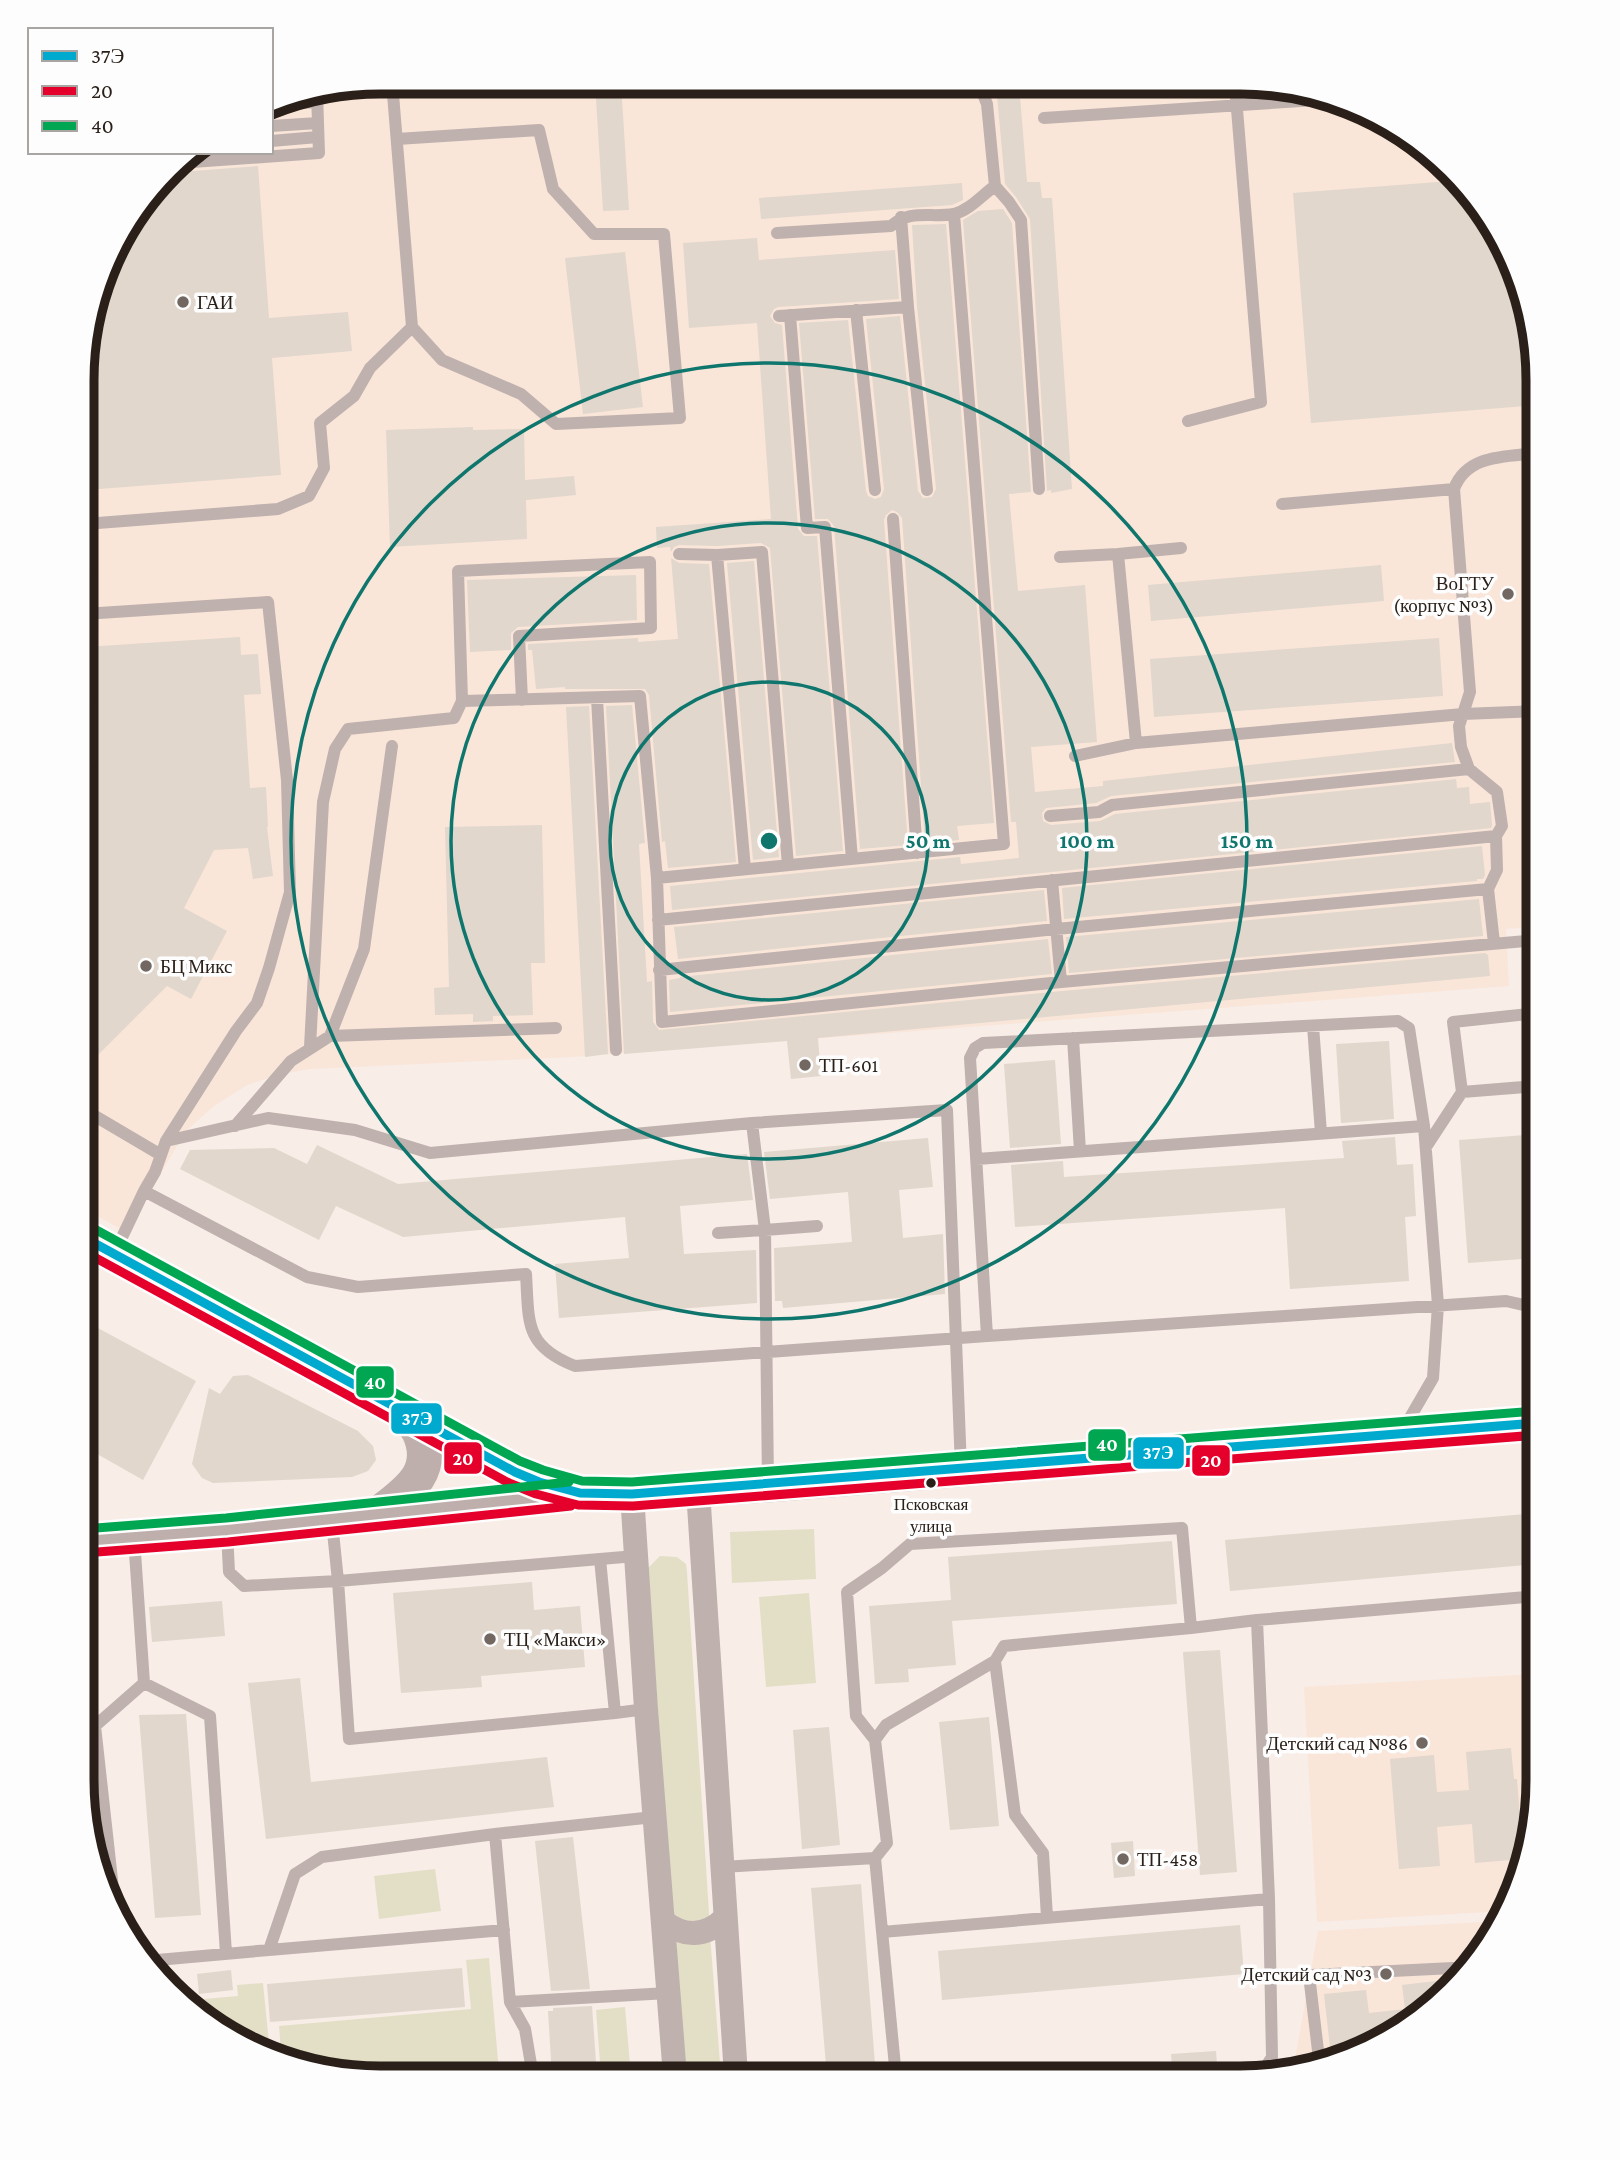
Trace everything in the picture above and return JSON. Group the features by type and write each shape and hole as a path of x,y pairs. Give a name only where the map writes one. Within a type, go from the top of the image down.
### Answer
{"main road":[{"path":"94,1243 515,1472 539,1482 580,1493"},
{"path":"378,1514 418,1480 424,1461 424,1448 419,1431 402,1410"},
{"path":"94,1540 227,1530 580,1493 632,1494 768,1485 1526,1424"}],"street":[{"path":"698,1490 735,2066"},
{"path":"632,1494 674,2066"},
{"path":"663,1921 672,1929 694,1934 707,1932 725,1918"}],"lane":[{"path":"393,94 412,327 442,360 521,394 556,424 680,418 664,234 594,234 553,189 539,130 397,139"},
{"path":"983,94 987,104 995,186 1021,220 1039,489"},
{"path":"1188,421 1261,402 1236,94"},
{"path":"1044,118 1300,101"},
{"path":"197,162 319,153 317,102"},
{"path":"273,126 318,123"},
{"path":"273,141 318,137"},
{"path":"777,233 891,226 901,217 954,214 967,209 995,186"},
{"path":"657,878 1004,844 954,214"},
{"path":"901,217 927,490"},
{"path":"852,859 825,527 807,528 785,316 908,307"},
{"path":"856,310 875,490"},
{"path":"94,523 278,509 309,496 324,467 320,423 354,396 370,368 412,327"},
{"path":"1494,943 1488,890 1497,870 1496,836 1502,826 1497,792 1469,769 1461,747 1458,726 1470,692 1454,489 1458,477 1483,460 1526,455"},
{"path":"1282,504 1454,489"},
{"path":"893,519 917,853"},
{"path":"1060,557 1181,548"},
{"path":"679,554 762,552 788,865"},
{"path":"1118,554 1136,743"},
{"path":"717,555 746,869"},
{"path":"310,1047 323,802 335,749 348,729 454,718 462,701 458,571 650,562 651,628 519,636 522,700"},
{"path":"94,613 268,602 286,780 290,892 257,1003 236,1031 166,1141 155,1172 144,1191 94,1240"},
{"path":"462,701 640,696 657,878 662,1022 1060,982 1526,941"},
{"path":"597,698 616,1050"},
{"path":"1075,756 1136,743 1526,711"},
{"path":"330,1036 364,948 392,746"},
{"path":"1050,816 1099,812 1112,805 1469,769"},
{"path":"658,920 1496,836"},
{"path":"1052,880 1060,982"},
{"path":"659,970 1056,929 1488,890"},
{"path":"1426,1147 1462,1092 1453,1022 1526,1014"},
{"path":"987,1336 970,1058 975,1048 983,1043 1398,1021 1409,1028 1424,1126 1438,1306 1433,1378 1401,1434"},
{"path":"1312,1026 1321,1133"},
{"path":"235,1126 291,1061 330,1036 556,1028"},
{"path":"1073,1038 1080,1151"},
{"path":"1462,1092 1526,1087"},
{"path":"166,1141 268,1118 355,1130 430,1153 752,1123 947,1110 961,1468"},
{"path":"94,1115 161,1155"},
{"path":"752,1123 765,1230 768,1485"},
{"path":"977,1158 1424,1126"},
{"path":"144,1191 307,1277 358,1287 526,1274 530,1328 548,1353 575,1366 1506,1301 1526,1306"},
{"path":"718,1233 817,1226"},
{"path":"332,1519 349,1739 646,1709"},
{"path":"895,2066 875,1858 887,1843 875,1740 856,1716 847,1592 882,1568 910,1544 1182,1528 1191,1628"},
{"path":"227,1530 229,1572 244,1586 338,1581 636,1556"},
{"path":"134,1538 144,1683"},
{"path":"600,1559 615,1713"},
{"path":"875,1740 886,1725 995,1661 1004,1646 1257,1620 1526,1597"},
{"path":"1257,1620 1271,1977 1272,2057 1268,2064"},
{"path":"995,1661 1015,1815 1043,1853 1047,1917"},
{"path":"109,1867 95,1726 144,1683"},
{"path":"144,1683 210,1716 226,1953"},
{"path":"94,1765 99,1764"},
{"path":"268,1950 295,1874 322,1857 495,1834 654,1817"},
{"path":"495,1834 510,2002 526,2029 532,2066"},
{"path":"722,1867 875,1858"},
{"path":"882,1932 1269,1899"},
{"path":"159,1960 504,1930"},
{"path":"1271,1977 1454,1968"},
{"path":"1309,1975 1318,2054"},
{"path":"510,2002 668,1993"}],"shaded area":[{"path":"1239,94 1277,97 1313,104 1366,124 1414,154 1442,178 1466,206 1504,271 1516,307 1525,362 1526,927 1506,929 1509,986 573,1057 310,1069 277,1075 247,1085 214,1106 186,1131 126,1232 94,1214 95,362 104,307 124,254 154,206 178,178 206,154 273,154 273,115 307,104 362,95"},
{"path":"814,1529 816,1579 732,1583 730,1532"},
{"path":"660,1556 677,1557 686,1564 709,1922 673,1925 648,1568"},
{"path":"809,1593 816,1683 766,1687 759,1597"},
{"name":"Детский сад №86","path":"1526,1675 1526,1779 1523,1817 1516,1853 1493,1912 1317,1922 1304,1687"},
{"path":"435,1869 441,1911 379,1919 374,1876"},
{"name":"Детский сад №3","path":"1487,1922 1466,1954 1442,1982 1414,2006 1349,2044 1295,2060 1318,1931"},
{"path":"675,1934 710,1934 720,2066 685,2066"},
{"path":"489,1958 498,2066 362,2065 325,2060 281,2047 279,2026 471,2009 466,1960"},
{"path":"263,1983 269,2043 205,2005 204,1999 238,1996 237,1985"},
{"path":"625,2007 630,2066 600,2066 596,2010"}],"building":[{"path":"596,94 622,94 629,210 603,211"},
{"path":"997,94 1020,94 1027,182 1040,182 1042,198 1052,198 1072,489 1051,493 1051,490 1047,491 1030,219 1005,184"},
{"name":"ГАИ","path":"258,166 269,318 348,312 352,351 272,358 281,475 94,489 95,362 104,307 116,271 133,238 154,206 186,172"},
{"path":"1445,181 1477,222 1504,271 1516,307 1523,343 1526,406 1311,423 1293,193"},
{"path":"962,183 963,200 952,205 761,219 759,198"},
{"path":"1003,209 1012,223 1031,492 1009,494 1018,591 1085,585 1097,742 1031,747 1035,792 1103,786 1103,781 1452,743 1455,762 1111,796 1096,803 1046,808 1042,813 1043,821 1051,825 1100,821 1115,814 1456,779 1457,788 1469,787 1470,804 1490,802 1491,828 672,910 670,886 960,857 961,864 1019,858 1016,822 1011,822 963,220 978,211"},
{"path":"946,224 994,823 957,826 959,840 925,843 902,518 892,510 884,520 908,845 860,849 834,526 828,519 815,519 799,323 848,320 866,491 868,496 875,499 881,497 884,489 866,319 900,316 918,491 923,498 932,497 936,489 917,306 912,225"},
{"path":"757,238 759,260 895,250 899,299 778,307 770,316 775,323 782,325 798,529 804,536 817,536 843,851 796,856 770,548 761,543 679,545 671,552 670,547 657,548 656,527 771,519 757,323 689,328 683,243"},
{"path":"625,252 643,407 583,414 565,258"},
{"path":"473,427 473,430 524,429 525,480 574,476 576,495 526,500 527,539 390,547 386,430"},
{"path":"671,558 679,563 709,564 736,862 668,868 665,841 662,842 649,695 645,689 536,689 532,650 528,650 528,644 638,638 638,642 678,639"},
{"path":"754,561 779,857 753,860 727,563"},
{"path":"1381,565 1384,601 1151,621 1148,585"},
{"path":"636,575 637,620 518,627 511,633 511,650 470,652 467,580"},
{"path":"240,637 241,655 258,654 261,694 244,695 250,788 266,787 267,827 273,876 253,879 248,848 214,850 184,908 227,931 191,999 167,986 94,1059 94,646"},
{"path":"1439,638 1443,696 1154,717 1150,659"},
{"path":"632,705 645,843 639,844 647,982 652,981 653,1022 659,1030 1485,953 1488,955 1490,976 818,1038 821,1076 791,1079 787,1041 624,1054 606,706"},
{"path":"589,706 608,1054 585,1057 566,707"},
{"path":"542,825 545,963 531,963 533,1015 493,1016 493,1021 473,1022 473,1014 435,1015 434,988 449,987 445,827"},
{"path":"1482,846 1485,875 1477,881 1064,919 1062,888"},
{"path":"1044,890 1047,921 678,959 674,927"},
{"path":"1479,899 1483,936 1069,973 1066,937"},
{"path":"1048,939 1052,974 670,1012 669,980 680,977"},
{"path":"1389,1041 1394,1119 1341,1123 1336,1044"},
{"path":"1055,1060 1061,1144 1010,1148 1004,1064"},
{"path":"1526,1135 1526,1259 1468,1263 1459,1140"},
{"path":"1395,1137 1397,1165 1413,1164 1416,1216 1405,1217 1409,1281 1290,1289 1285,1208 1015,1227 1011,1165 1063,1161 1064,1177 1344,1158 1342,1141"},
{"path":"928,1138 933,1187 899,1190 903,1238 943,1234 945,1294 783,1308 782,1301 775,1301 774,1248 852,1242 848,1192 770,1199 764,1152"},
{"path":"317,1145 398,1184 747,1154 753,1200 680,1206 684,1254 756,1250 757,1303 559,1318 555,1264 629,1258 625,1217 403,1237 336,1206 319,1240 180,1169 190,1150 274,1148 307,1164"},
{"path":"94,1326 196,1381 143,1480 94,1452"},
{"path":"248,1375 358,1431 373,1446 376,1460 368,1471 352,1477 213,1483 202,1478 192,1464 209,1388 220,1394 233,1376"},
{"path":"1526,1514 1526,1565 1230,1591 1225,1540"},
{"path":"1172,1541 1177,1604 952,1621 956,1665 908,1669 909,1682 875,1684 869,1606 951,1600 948,1557"},
{"name":"ТЦ «Макси»","path":"532,1582 534,1610 580,1606 585,1667 481,1676 482,1687 401,1693 393,1593"},
{"path":"222,1601 225,1636 152,1642 149,1607"},
{"path":"1220,1650 1237,1872 1200,1875 1183,1652"},
{"path":"300,1678 311,1782 547,1757 554,1807 266,1839 248,1683"},
{"path":"186,1714 201,1915 155,1918 139,1715"},
{"path":"989,1717 999,1826 950,1830 939,1722"},
{"path":"829,1727 840,1845 802,1849 793,1730"},
{"path":"1511,1748 1514,1779 1517,1779 1521,1830 1514,1860 1475,1863 1472,1824 1437,1827 1440,1866 1399,1869 1390,1759 1434,1755 1437,1792 1469,1790 1466,1752"},
{"path":"573,1837 590,1989 551,1991 535,1841"},
{"name":"ТП-458","path":"1133,1841 1135,1876 1114,1878 1111,1843"},
{"path":"861,1884 875,2066 826,2066 811,1888"},
{"path":"1240,1925 1244,1974 942,2000 938,1951"},
{"path":"462,1968 465,2007 270,2022 267,1984"},
{"path":"231,1970 233,1990 199,1994 197,1974"},
{"path":"1444,1980 1414,2006 1382,2027 1330,2050 1324,1994 1366,1990 1369,2013 1405,2009 1402,1985"},
{"path":"592,2006 596,2066 551,2066 548,2011 553,2011 553,2008"},
{"path":"1216,2051 1217,2066 1172,2066 1171,2054"}],"transit line":[{"name":"40","path":"94,1229 520,1461 582,1481 632,1482 1526,1412"},
{"name":"37Э","path":"94,1243 515,1472 539,1482 580,1493 632,1494 1526,1424"},
{"name":"20","path":"94,1257 509,1483 536,1494 578,1505 633,1506 1526,1436"},
{"name":"40","path":"94,1528 226,1518 569,1482"},
{"name":"20","path":"94,1552 228,1542 571,1506"}],"place":[{"name":"ГАИ","path":"183,302"},
{"name":"ВоГТУ (корпус №3)","path":"1508,594"},
{"name":"БЦ Микс","path":"146,966"},
{"name":"ТП-601","path":"805,1065"},
{"name":"Псковская улица","path":"931,1483"},
{"name":"ТЦ «Макси»","path":"490,1639"},
{"name":"Детский сад №86","path":"1422,1743"},
{"name":"ТП-458","path":"1123,1859"},
{"name":"Детский сад №3","path":"1386,1974"}]}
